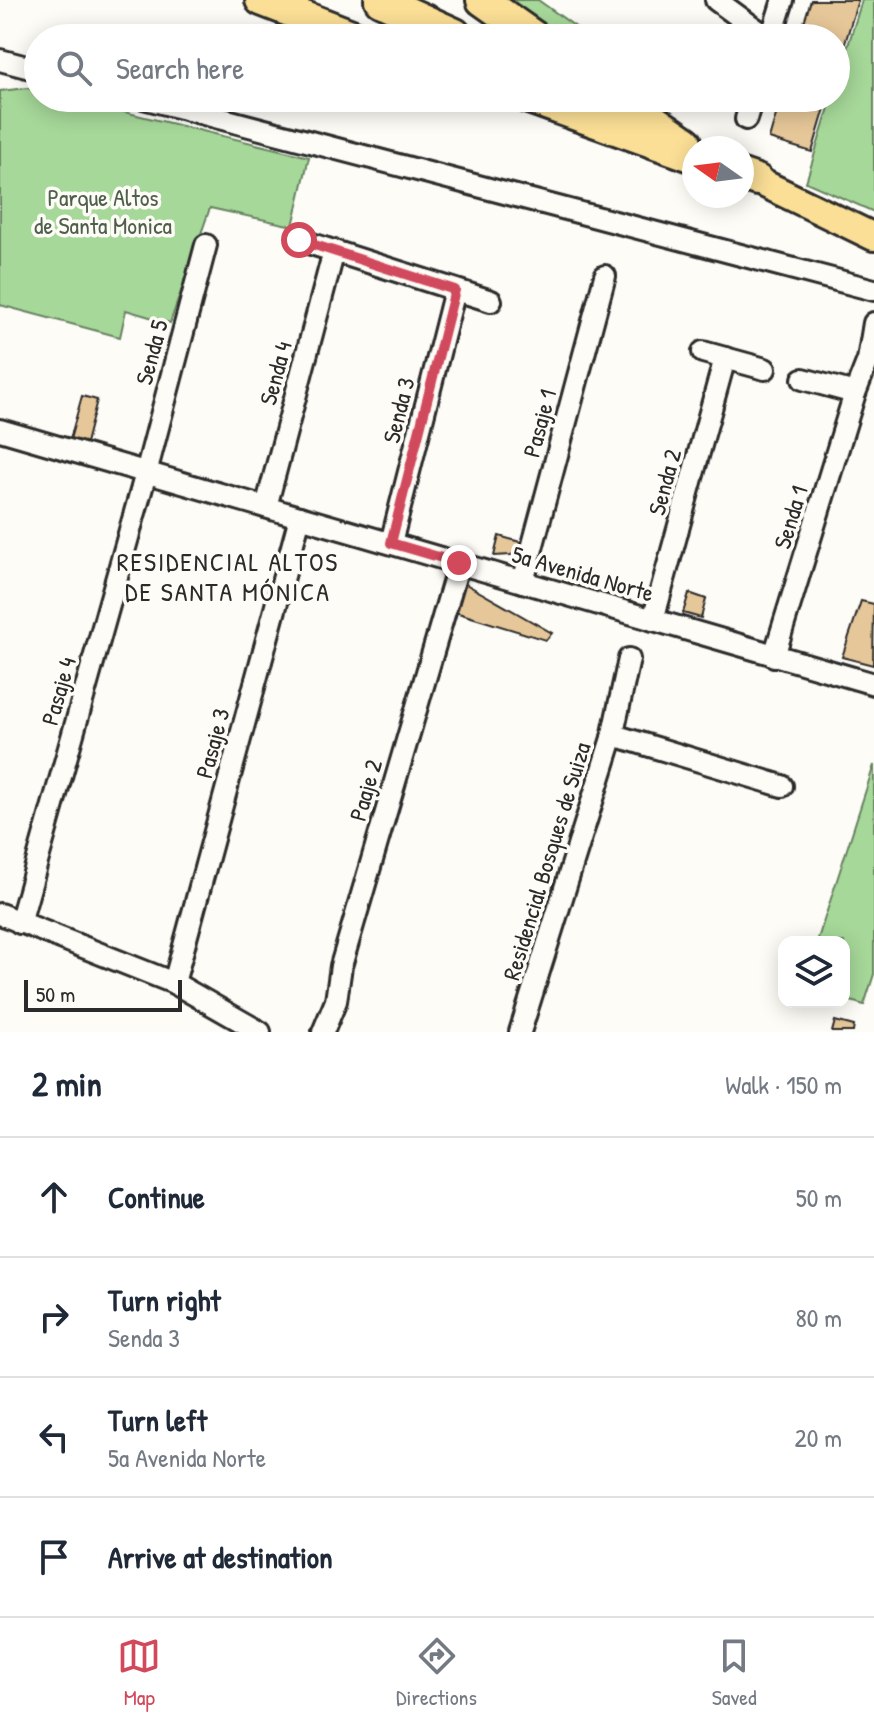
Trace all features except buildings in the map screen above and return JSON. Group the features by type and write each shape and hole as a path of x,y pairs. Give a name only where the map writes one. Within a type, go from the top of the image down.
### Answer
{"highway":[{"path":"261,0 323,24"},
{"path":"380,0 433,24"},
{"path":"407,0 442,24"},
{"path":"482,0 516,24"},
{"path":"568,112 682,153"},
{"path":"642,112 682,140"}],"main road":[{"path":"616,112 682,142"},
{"path":"754,179 874,237"}],"street":[{"path":"716,0 749,24"},
{"path":"774,24 783,0"},
{"path":"0,60 24,66"},
{"path":"196,112 874,290"},
{"path":"746,119 748,112"},
{"path":"299,240 491,301"},
{"name":"Senda 5","path":"146,473 206,245"},
{"name":"Senda 4","path":"266,507 334,251"},
{"name":"Pasaje 1","path":"523,582 605,276"},
{"name":"Senda 3","path":"391,543 455,290"},
{"name":"Senda 1","path":"774,656 855,393 868,360 874,323"},
{"path":"703,352 765,369"},
{"name":"Senda 2","path":"653,620 725,358"},
{"path":"803,379 855,393"},
{"name":"5a Avenida Norte","path":"0,430 874,684"},
{"name":"Pasaje 4","path":"20,923 146,473"},
{"name":"Pasaje 3","path":"174,983 300,517"},
{"name":"Paaje 2","path":"323,1032 336,1001 341,966 459,563"},
{"path":"612,738 629,659"},
{"name":"Residencial Bosques de Suiza","path":"520,1032 612,738 617,736 782,786"},
{"path":"0,914 174,983 260,1032"}],"green space":[{"path":"499,0 538,0 571,24 532,24"},
{"path":"862,0 874,0 874,212 806,182 828,112 850,112 850,39"},
{"name":"Parque Altos de Santa Monica","path":"24,88 24,112 124,112 309,157 293,226 210,208 170,323 126,310 120,337 0,305 0,91"},
{"path":"874,765 874,974 864,1005 850,1001 850,936 819,936"}],"district":[{"name":"RESIDENCIAL ALTOS DE SANTA MÓNICA","path":"228,576"}],"route":[{"path":"299,240 455,290 391,543 459,563"}]}
